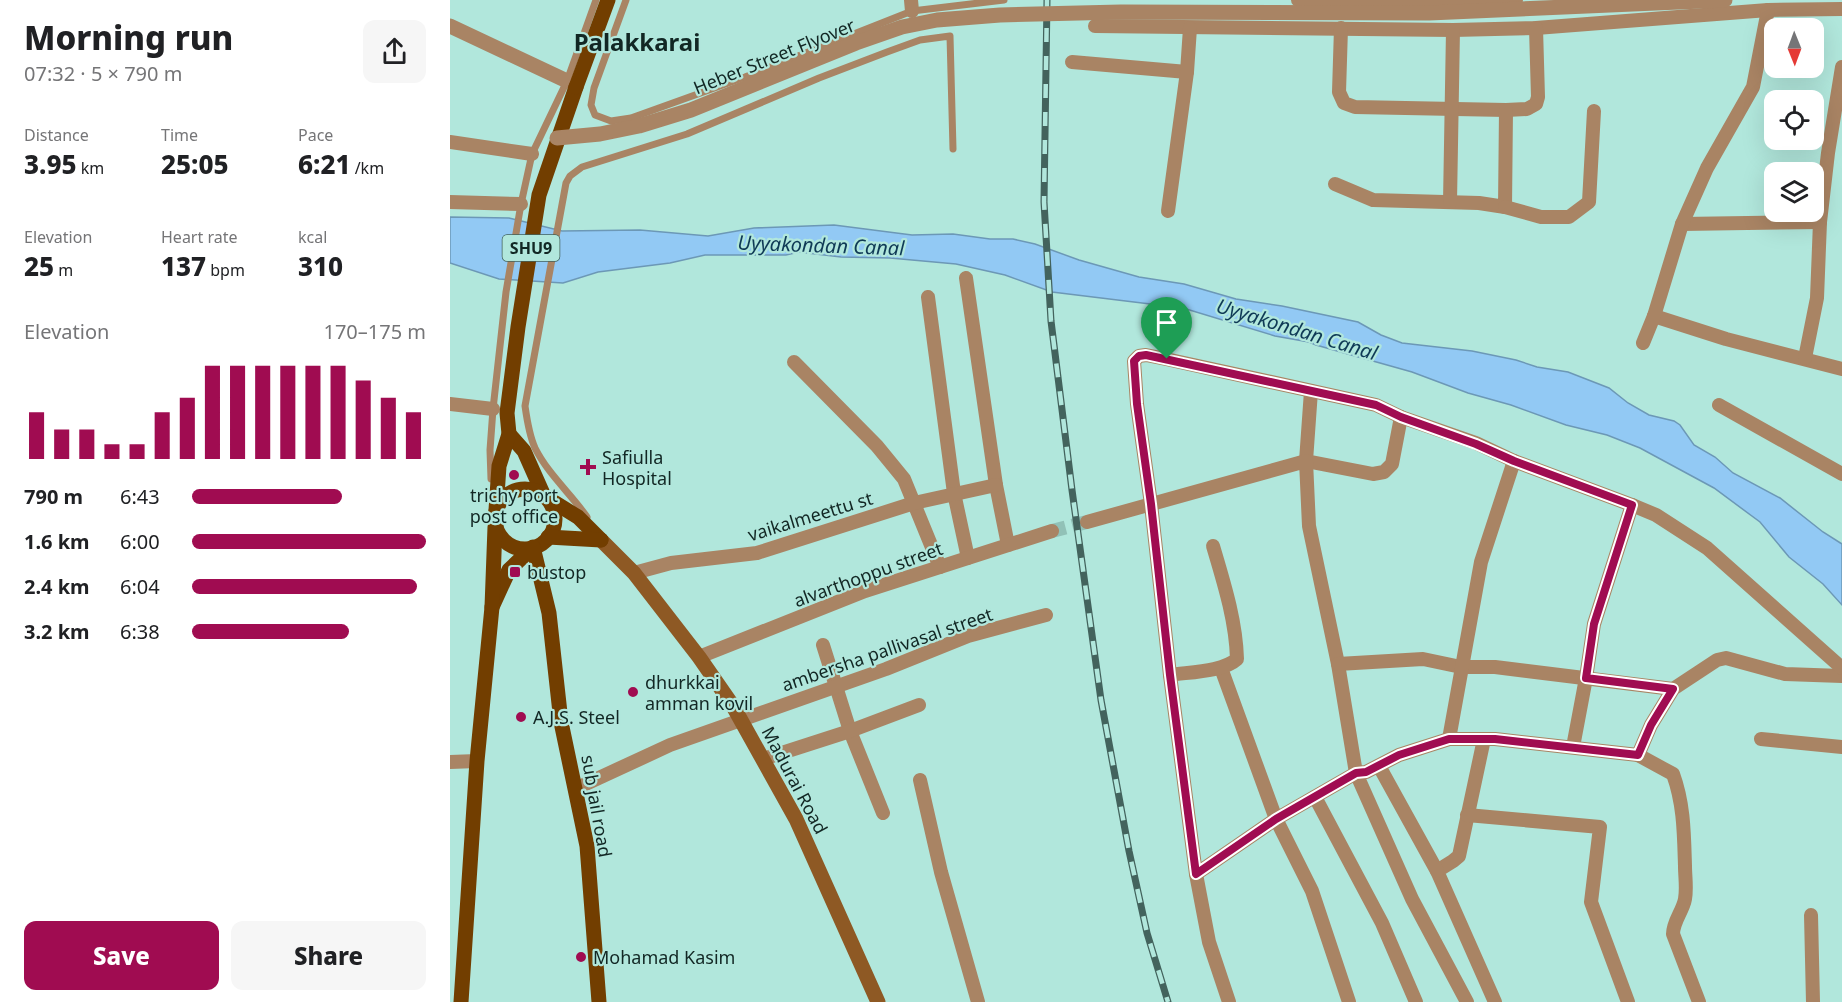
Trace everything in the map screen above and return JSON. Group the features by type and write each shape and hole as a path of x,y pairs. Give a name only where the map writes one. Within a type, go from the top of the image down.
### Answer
{"main road":[{"name":"SHU9","path":"495,527 499,465 509,434 500,411 518,327 539,195 557,138 608,0"},
{"path":"495,527 499,535 514,547 533,548 542,544 548,537 555,520 554,512 544,496 524,451 509,434"},
{"path":"496,510 500,501 507,494 516,490 536,491 544,496"},
{"name":"Madurai Road","path":"544,496 578,517 634,573 699,657 741,720 796,819 878,1002"},
{"path":"461,1002 477,761 492,607 495,527"},
{"path":"548,537 601,540"},
{"path":"492,607 509,570 533,548"},
{"name":"sub jail road","path":"533,548 549,613 561,722 587,846 599,1002"}],"street":[{"path":"1224,0 1230,28"},
{"path":"1298,0 1425,3 1516,0"},
{"name":"Heber Street Flyover","path":"557,138 600,134 639,126 691,110 865,40 902,27 937,20 1000,15 1110,12 1429,13 1725,0"},
{"path":"1095,26 1453,30 1536,28 1768,10 1842,9"},
{"path":"1643,343 1654,316 1682,224 1707,168 1753,87 1768,10"},
{"path":"450,26 567,81"},
{"path":"1168,211 1191,28"},
{"path":"1341,28 1339,92 1344,103 1355,107 1506,110 1527,109 1536,104 1538,97 1536,28"},
{"path":"1450,202 1453,30"},
{"path":"1072,62 1187,72"},
{"path":"1824,188 1842,67"},
{"path":"1504,207 1506,110"},
{"path":"1335,184 1373,201 1479,202 1541,218 1569,217 1589,202 1594,111"},
{"path":"450,142 532,154"},
{"path":"450,202 521,204"},
{"path":"1682,224 1820,222 1816,298 1805,358"},
{"path":"966,278 996,485 1008,545"},
{"path":"928,297 954,493 968,558"},
{"path":"1654,316 1726,339 1842,369"},
{"path":"1229,1002 1209,942 1196,874 1137,404 1134,361 1139,356 1167,359 1376,405 1401,417 1656,515 1707,548 1842,668"},
{"path":"794,362 877,446 903,479 940,567"},
{"path":"1311,391 1306,461 1309,526 1338,664 1356,773 1412,898 1467,1002"},
{"path":"450,404 500,411"},
{"path":"1719,405 1842,474"},
{"path":"1087,522 1306,461 1373,474 1384,472 1392,464 1401,417"},
{"path":"1449,739 1481,562 1514,461"},
{"name":"vaikalmeettu st","path":"634,573 671,563 757,553 914,503 996,485"},
{"path":"1573,747 1594,624 1632,505"},
{"name":"alvarthoppu street","path":"699,657 865,591 1052,531"},
{"path":"1170,675 1221,668 1236,659 1236,641 1227,595 1213,546"},
{"name":"ambersha pallivasal street","path":"575,789 669,745 886,669 968,636 1046,615"},
{"path":"823,645 850,731 883,813"},
{"path":"1638,755 1651,725 1673,689 1717,660 1726,658 1785,674 1842,676"},
{"path":"1338,664 1423,659 1461,666 1496,667 1673,689"},
{"path":"1221,668 1276,819 1312,891 1349,1002"},
{"path":"763,759 850,731 919,705"},
{"path":"1196,874 1276,819 1356,773 1366,772 1399,755 1449,739 1484,739 1638,755 1673,774 1680,793 1684,830 1686,896 1684,906 1673,926 1673,934 1699,1002"},
{"path":"1437,871 1459,855 1484,739"},
{"path":"1761,739 1842,747"},
{"path":"450,762 477,761"},
{"path":"1379,766 1437,871 1495,1002"},
{"path":"920,780 941,872 978,1002"},
{"path":"1315,797 1382,923 1416,1002"},
{"path":"1467,815 1600,827 1591,902 1628,1002"},
{"path":"1811,915 1813,1002"}],"lane":[{"path":"496,510 492,493 490,450 500,411 506,292 521,204 532,154 567,81 596,0"},
{"path":"626,0 594,87 591,105 595,115 611,121 631,117 745,77 912,5 1004,0"},
{"path":"912,5 920,40"},
{"path":"601,540 585,514 535,448 525,406 566,183 575,171 687,134 819,78 920,40 950,36 953,149"},
{"path":"567,81 594,87"}],"water":[{"name":"Uyyakondan Canal","path":"450,217 509,218 562,231 640,230 708,236 754,228 834,225 912,235 953,234 990,239 1013,239 1139,277 1184,284 1236,299 1358,322 1381,335 1402,343 1472,351 1568,372 1609,388 1628,403 1649,415 1674,421 1680,425 1694,445 1715,457 1733,473 1780,498 1842,544 1842,605 1823,584 1789,557 1760,522 1714,488 1640,448 1607,435 1566,425 1511,405 1468,393 1412,372 1309,342 1275,336 1183,308 1052,292 1005,275 956,264 890,258 841,257 799,252 786,255 705,255 670,263 598,272 563,283 499,279 450,263"}],"tunnel":[{"path":"1052,531 1087,522"}],"railway":[{"path":"1047,0 1044,202 1051,321 1101,700 1147,933 1168,1002"}],"place":[{"name":"Safiulla Hospital","path":"588,467"},
{"name":"trichy port post office","path":"514,475"},
{"name":"bustop","path":"515,572"},
{"name":"dhurkkai amman kovil","path":"633,692"},
{"name":"A.J.S. Steel","path":"521,717"},
{"name":"Mohamad Kasim","path":"581,957"}],"district":[{"name":"Palakkarai","path":"637,41"}],"route":[{"path":"1146,355 1167,359 1376,405 1401,417 1632,505 1594,624 1586,678 1673,689 1651,725 1638,755 1495,739 1449,739 1399,755 1366,772 1356,773 1276,819 1196,874 1151,504 1144,465 1134,361 1139,356 1146,355"}]}
